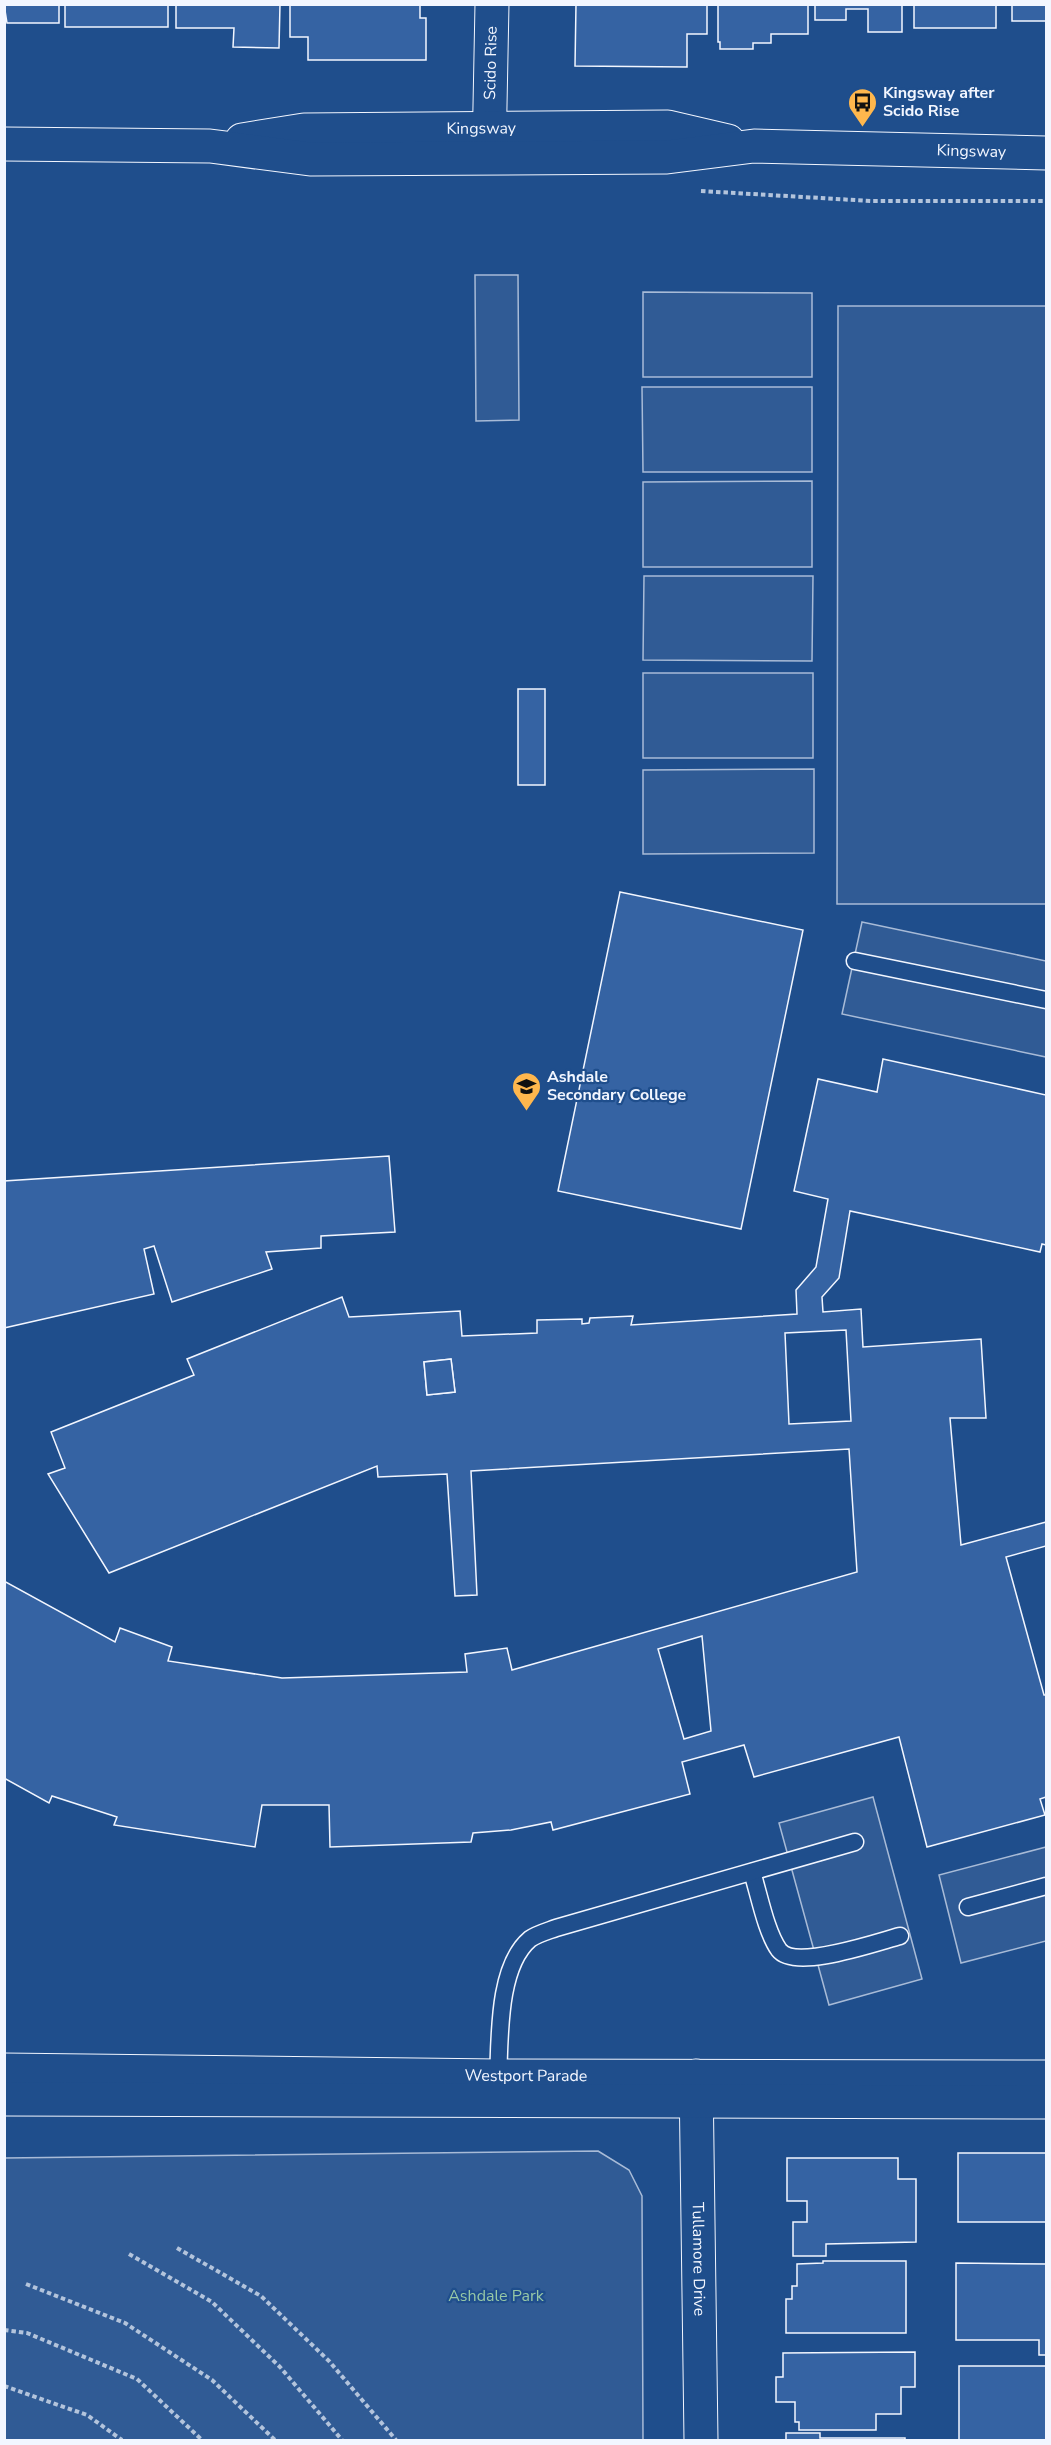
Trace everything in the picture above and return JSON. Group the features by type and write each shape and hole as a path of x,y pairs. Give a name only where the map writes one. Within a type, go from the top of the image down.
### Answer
{"street":[{"name":"Scido Rise","path":"489,143 492,4"},
{"name":"Kingsway","path":"4,144 210,146 310,159 489,143 667,157 754,146 1047,153"},
{"name":"Westport Parade","path":"4,2070 497,2088"},
{"name":"Westport Parade","path":"4,2099 497,2088 697,2088 1047,2077"},
{"name":"Westport Parade","path":"697,2088 1047,2102"},
{"name":"Tullamore Drive","path":"697,2088 701,2440"}],"lane":[{"path":"855,961 1047,1000"},
{"path":"497,2088 506,1979 519,1950 532,1937 556,1928 855,1842"},
{"path":"752,1872 774,1942 781,1953 787,1956 810,1959 900,1936"},
{"path":"968,1907 1047,1886"}],"path":[{"path":"177,2248 261,2296 329,2361 396,2440"},
{"path":"129,2254 212,2302 280,2367 342,2440"},
{"path":"26,2284 125,2323 212,2380 274,2440"},
{"path":"4,2330 27,2333 137,2379 202,2440"},
{"path":"4,2386 87,2415 122,2440"}],"shaded area":[{"path":"475,275 518,275 519,420 476,421"},
{"path":"643,292 812,293 812,377 643,377"},
{"path":"838,306 1046,306 1046,904 837,904"},
{"path":"642,387 812,387 812,472 643,472"},
{"path":"812,481 812,567 643,567 643,482"},
{"path":"644,576 813,576 812,661 643,660"},
{"path":"643,673 813,673 813,758 643,758"},
{"path":"814,769 814,853 643,854 643,770"},
{"path":"862,922 1046,961 1046,1057 842,1014"},
{"path":"873,1797 922,1979 829,2005 779,1823"},
{"path":"1046,1847 1046,1941 961,1963 939,1875"},
{"name":"Ashdale Park","path":"598,2151 629,2170 642,2196 643,2440 5,2440 5,2158"}],"building":[{"path":"4,4 59,4 59,23 7,23"},
{"path":"65,4 168,4 168,27 65,27"},
{"path":"176,4 280,4 279,48 233,47 234,28 176,28"},
{"path":"290,4 420,4 420,18 426,18 426,60 308,60 308,37 290,37"},
{"path":"576,4 707,4 707,34 687,34 687,67 575,66"},
{"path":"718,4 808,4 808,34 771,34 771,43 753,43 753,49 720,49"},
{"path":"815,4 902,4 902,32 868,32 868,9 846,9 846,20 815,20"},
{"path":"914,4 996,4 996,28 914,28"},
{"path":"1012,4 1046,4 1046,21 1012,21"},
{"path":"518,689 545,689 545,785 518,785"},
{"path":"620,892 803,930 741,1229 558,1191"},
{"path":"883,1059 1046,1095 1046,1245 1042,1244 1040,1252 850,1211 839,1278 822,1297 823,1312 861,1309 863,1347 981,1339 986,1418 950,1418 961,1545 1046,1522 1046,1546 1006,1557 1044,1695 1046,1695 1046,1797 1040,1799 1045,1815 927,1847 899,1737 754,1777 744,1745 682,1762 690,1794 553,1830 551,1822 511,1830 473,1833 471,1842 330,1847 329,1805 262,1805 255,1847 114,1825 117,1817 52,1796 49,1803 4,1778 4,1581 115,1642 120,1628 172,1647 168,1661 282,1678 467,1672 465,1654 507,1648 512,1670 857,1572 849,1449 471,1471 477,1595 455,1596 447,1474 378,1477 377,1466 109,1573 48,1474 65,1468 51,1432 194,1375 187,1359 342,1297 349,1317 460,1311 462,1336 537,1333 537,1320 582,1319 582,1324 589,1323 590,1318 633,1316 631,1325 797,1314 796,1290 816,1267 828,1199 794,1191 818,1079 877,1092","holes":["846,1330 851,1421 789,1424 785,1333","451,1359 455,1392 427,1395 424,1362","702,1636 711,1731 684,1739 658,1649"]},
{"path":"389,1156 395,1232 321,1236 321,1248 266,1252 272,1269 172,1302 154,1246 144,1249 154,1294 4,1328 4,1181"},
{"path":"451,1359 455,1392 427,1395 424,1362"},
{"path":"958,2153 1046,2153 1046,2222 958,2222"},
{"path":"787,2158 898,2158 898,2179 916,2179 916,2242 826,2244 826,2256 793,2256 793,2222 807,2222 807,2201 787,2201"},
{"path":"823,2261 906,2261 906,2333 786,2333 786,2299 792,2299 792,2286 797,2286 797,2264 823,2263"},
{"path":"956,2263 1046,2264 1046,2355 1039,2355 1039,2340 956,2340"},
{"path":"915,2352 915,2387 901,2387 901,2414 876,2414 876,2430 799,2430 799,2422 795,2422 795,2402 776,2402 776,2377 783,2377 783,2353"},
{"path":"959,2366 1046,2366 1046,2440 959,2440"},
{"path":"786,2433 820,2433 820,2438 905,2438 905,2440 786,2440"}],"place":[{"name":"Kingsway after Scido Rise","path":"862,128"},
{"name":"Ashdale Secondary College","path":"526,1112"}]}
